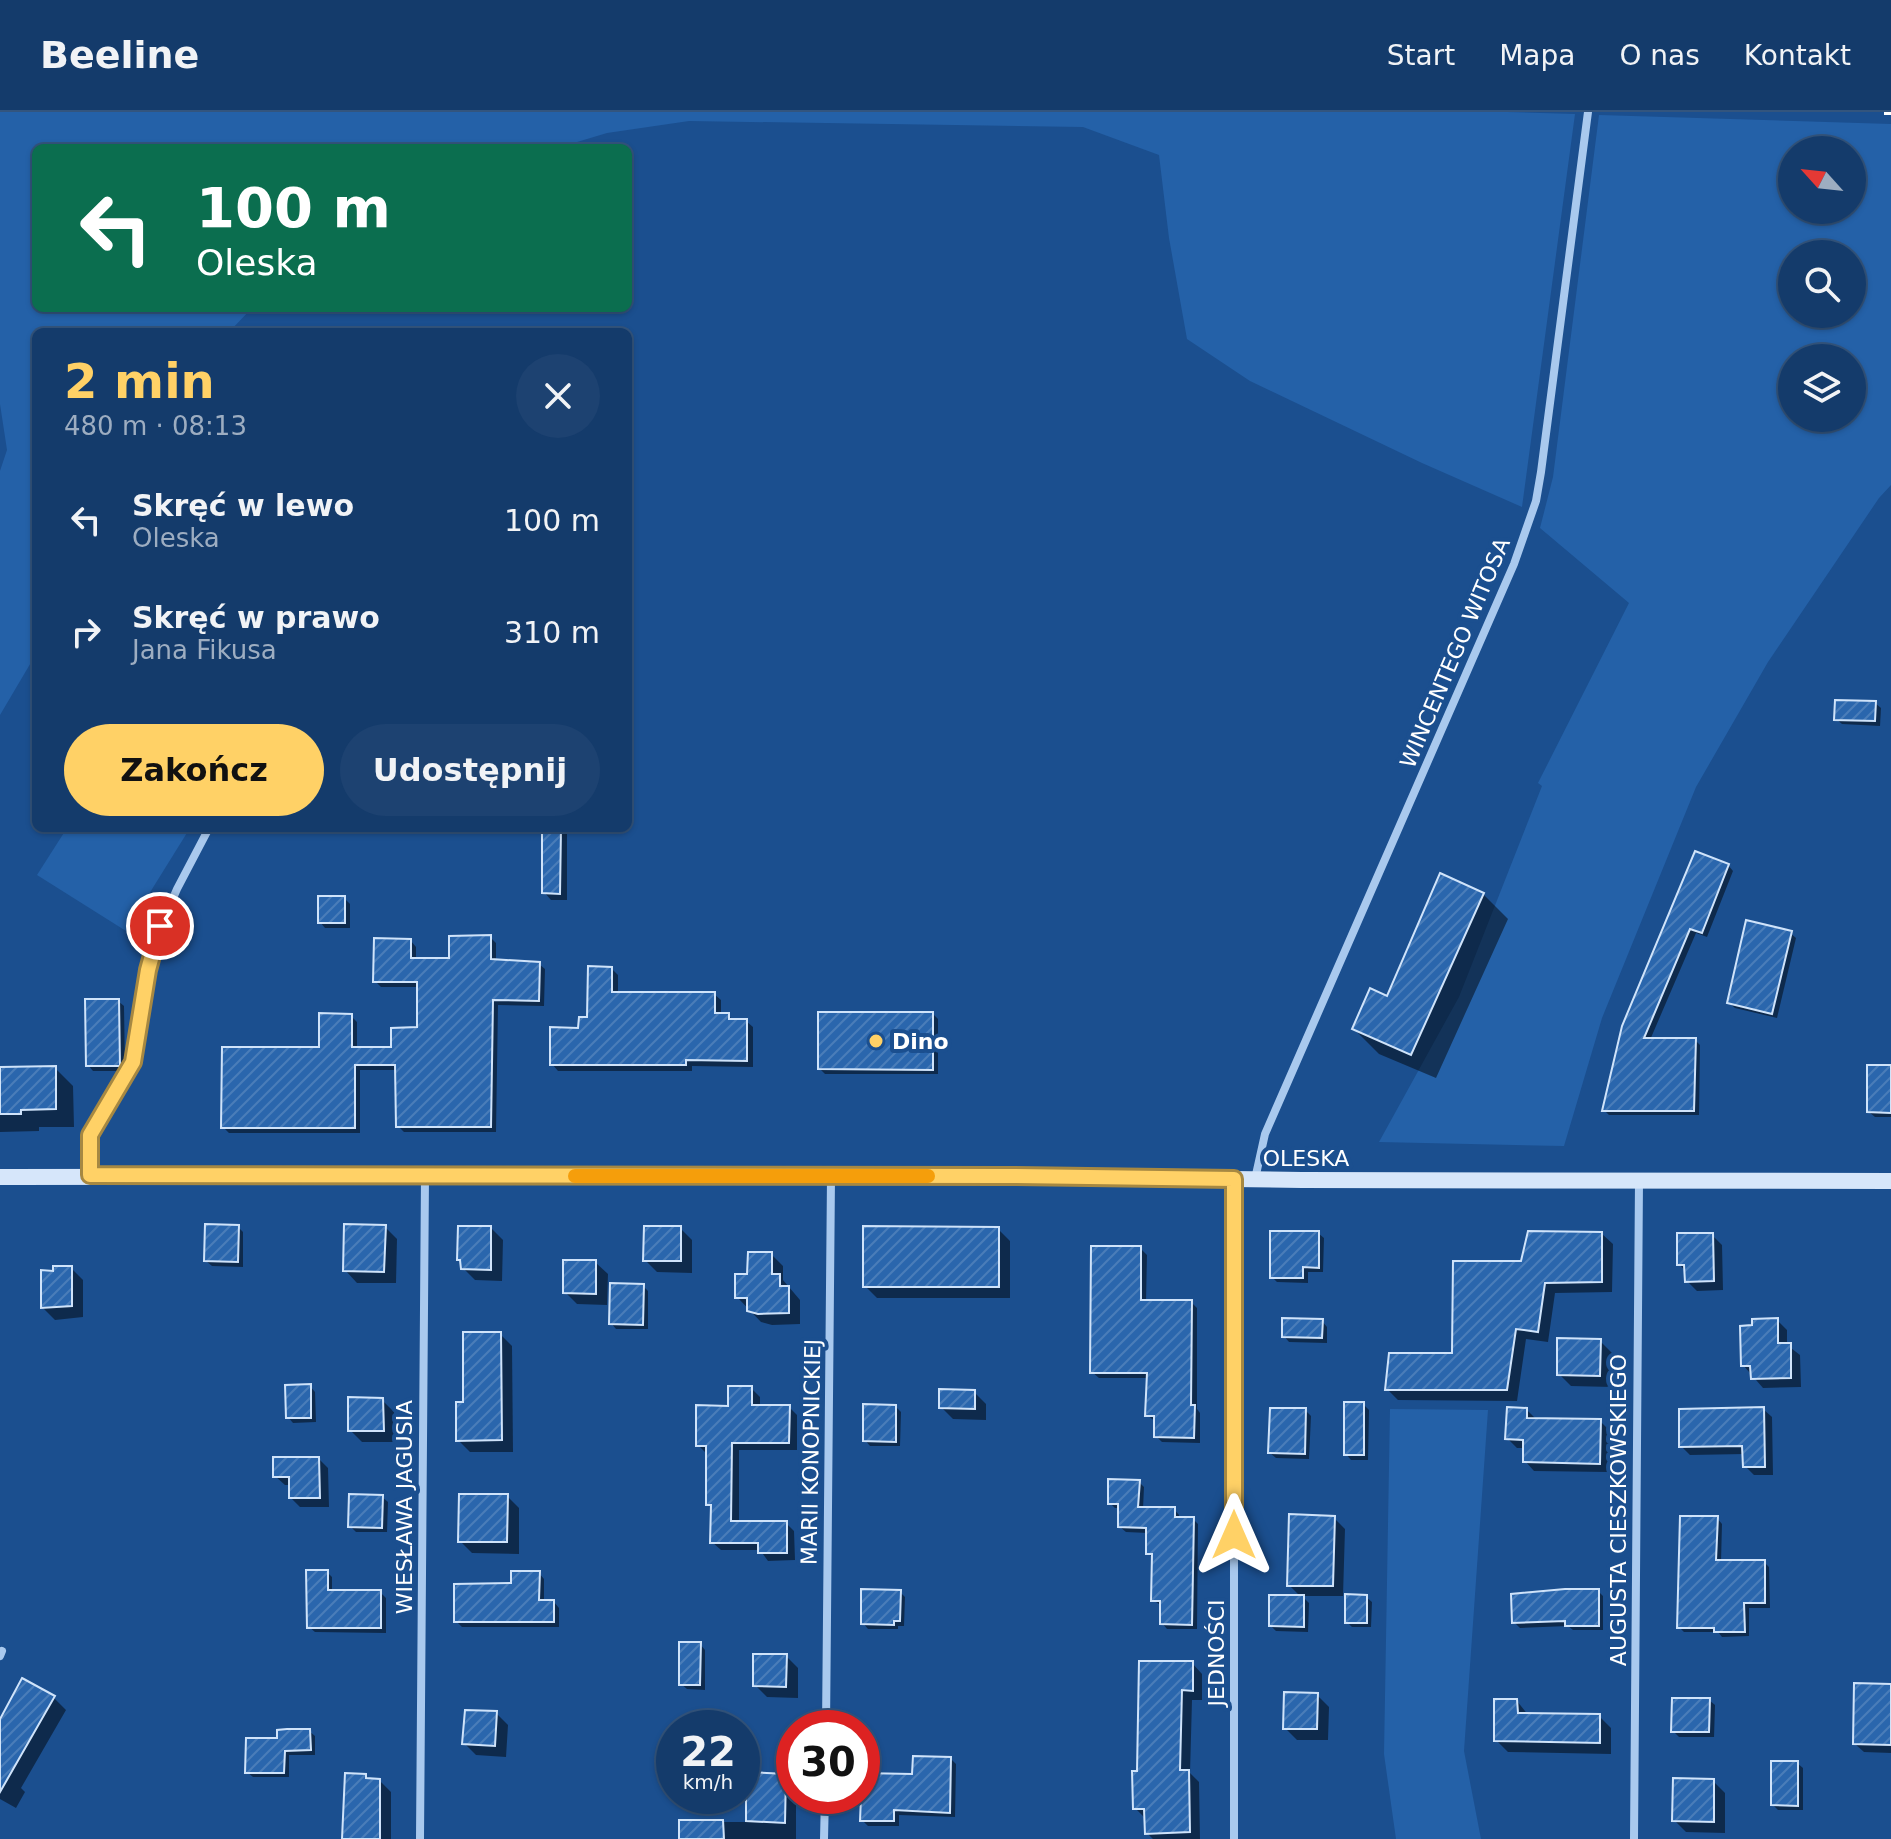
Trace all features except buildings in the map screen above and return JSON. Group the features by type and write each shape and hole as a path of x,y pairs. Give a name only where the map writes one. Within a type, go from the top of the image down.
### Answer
{"street":[{"name":"WINCENTEGO WITOSA","path":"1255,1179 1265,1134 1514,564 1536,501 1588,112"},
{"path":"90,1175 90,1135 133,1062 155,940 207,832"},
{"name":"WIESŁAWA JAGUSIA","path":"420,1839 425,1175"},
{"name":"OLESKA","path":"0,1177 1035,1176 1891,1181"},
{"name":"MARII KONOPNICKIEJ","path":"826,1710 831,1177"},
{"name":"JEDNOŚCI","path":"1234,1179 1234,1839"},
{"name":"AUGUSTA CIESZKOWSKIEGO","path":"1634,1839 1639,1181"},
{"path":"824,1839 825,1814"}],"shaded area":[{"path":"0,112 1575,114 1522,507 1250,381 1187,339 1169,238 1159,155 1083,127 689,121 607,133 570,144 32,144 32,312 248,312 233,328 32,328 32,661 0,715 0,471 7,450 0,404"},
{"path":"1599,115 1891,124 1891,485 1879,498 1768,662 1696,787 1602,1018 1564,1146 1379,1142 1459,997 1542,786 1538,783 1629,603 1540,528 1553,477"},
{"path":"64,832 188,832 126,931 37,875"},
{"path":"1390,1409 1488,1410 1464,1751 1481,1839 1396,1839 1384,1754"}],"railway":[{"path":"1884,112 1891,112"}],"slow traffic":[{"path":"575,1176 928,1176"}],"place":[{"name":"Dino","path":"876,1041"}],"route":[{"path":"160,926 148,970 130,1071 90,1135 90,1175 1234,1179 1234,1535"}]}
